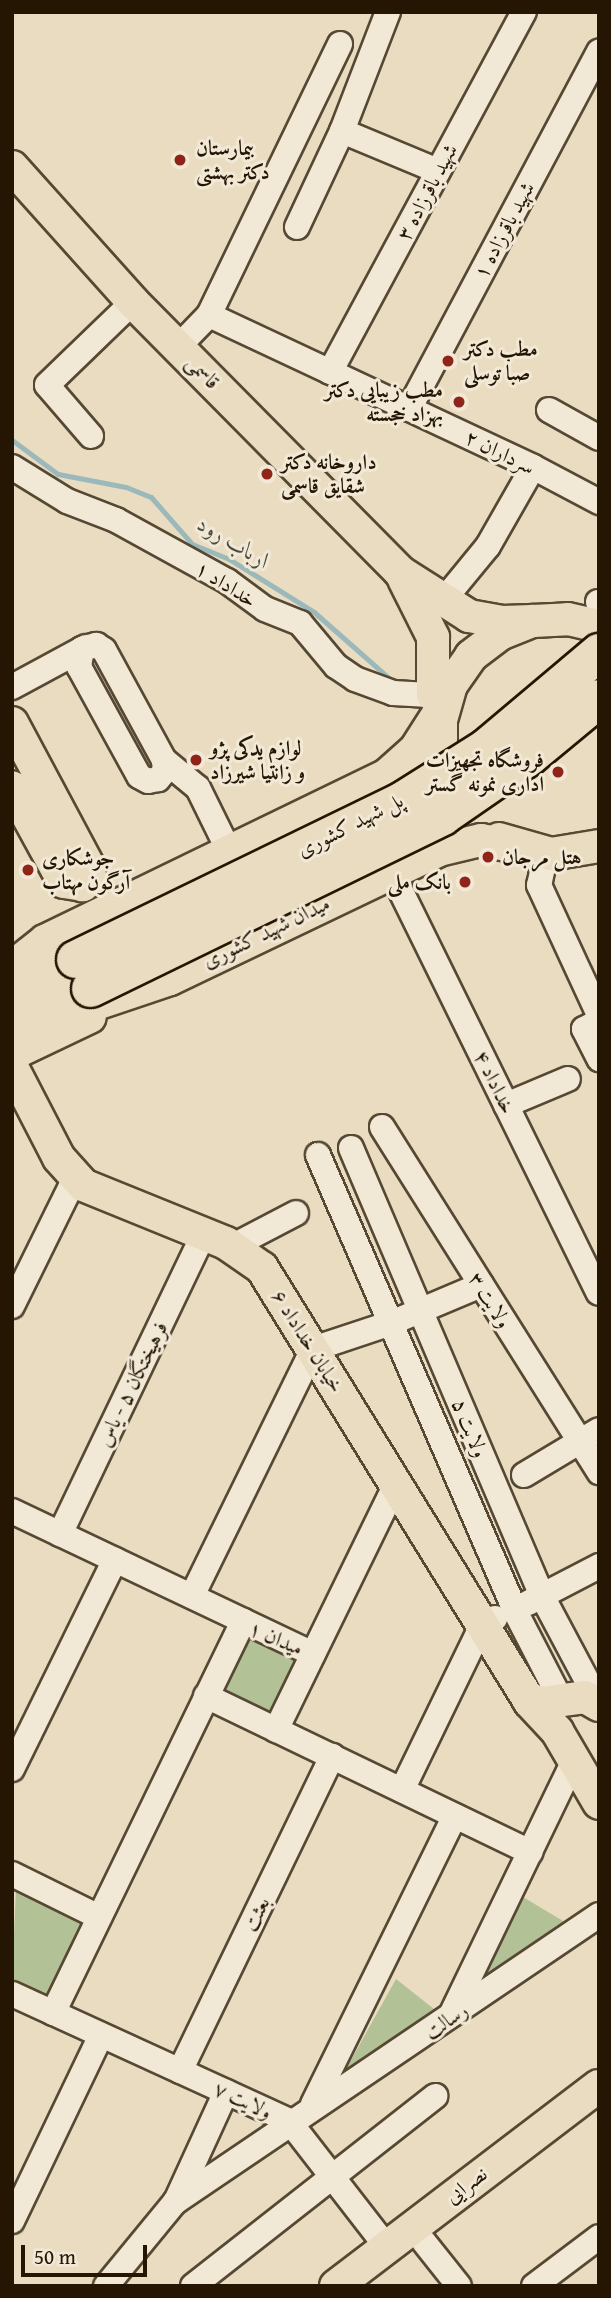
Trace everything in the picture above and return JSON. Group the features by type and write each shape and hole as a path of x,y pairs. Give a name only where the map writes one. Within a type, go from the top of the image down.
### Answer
{"highway":[{"name":"پل شهید کشوری","path":"78,959 402,800 495,740 599,652"},
{"name":"پل شهید کشوری","path":"78,959 434,820 529,756 599,698"},
{"path":"13,971 78,959"},
{"path":"12,1025 78,959"}],"main road":[{"name":"قاسمی","path":"12,166 133,302 400,572"},
{"path":"400,572 442,602 479,619 539,620 599,626"},
{"path":"400,572 433,638 441,698 440,743 452,789 480,825 542,852 599,858"},
{"path":"78,959 230,853 376,781 408,759 441,698 480,647 510,628 599,602"},
{"path":"12,723 89,867 89,877 79,887 62,878"},
{"path":"376,781 410,776 437,793 445,824 428,854"},
{"path":"12,787 77,908 78,959"},
{"name":"میدان شهید کشوری","path":"12,1031 170,979 428,854 481,840 542,852 599,846"},
{"path":"12,1054 170,979"},
{"name":"خیابان خداداد ۶","path":"12,1068 59,1158 75,1178 99,1194 233,1246 268,1276 529,1700 567,1748 599,1803"},
{"path":"529,1700 542,1703 597,1695"},
{"path":"561,1700 567,1748"},
{"name":"نصرایی","path":"336,2286 599,2086"},
{"path":"370,2286 599,2110"}],"street":[{"path":"297,227 342,131 388,12"},
{"name":"شهید باقرزاده ۳","path":"330,372 524,12"},
{"path":"178,347 209,315 340,44"},
{"name":"شهید باقرزاده ۱","path":"409,409 599,51"},
{"path":"342,131 438,170"},
{"path":"91,436 47,385 133,302"},
{"name":"سرداران ۲","path":"209,315 533,467 599,502"},
{"path":"549,410 596,430"},
{"name":"خداداد ۱","path":"12,467 67,501 116,520 227,581 265,609 300,623 336,666 355,679 393,693 441,698"},
{"path":"442,602 488,546 533,467"},
{"path":"12,687 86,647 104,650 164,760 198,788 230,853"},
{"path":"542,852 539,885 599,1015"},
{"name":"خداداد ۴","path":"391,871 599,1293"},
{"path":"599,1021 584,1029 599,1059"},
{"path":"506,1105 568,1079"},
{"name":"ولایت ۳","path":"382,1127 481,1285 589,1436 599,1472"},
{"name":"ولایت ۵","path":"351,1148 541,1596 597,1695"},
{"name":"ولایت ۵","path":"318,1155 514,1609 561,1700"},
{"path":"12,1306 75,1178"},
{"path":"233,1246 296,1213"},
{"name":"فرهیختگان ۵ - یاس","path":"60,1534 204,1234"},
{"path":"192,1596 313,1349 420,1312 481,1285"},
{"path":"524,1475 589,1436"},
{"path":"313,1654 396,1484"},
{"path":"12,1511 243,1621"},
{"path":"12,1769 115,1560"},
{"path":"402,1790 482,1625 599,1566"},
{"name":"میدان ۱","path":"53,2013 243,1621 313,1654 276,1730"},
{"path":"206,1696 530,1852"},
{"path":"450,2018 530,1852 567,1748"},
{"name":"بعثت","path":"180,2071 331,1756"},
{"path":"313,2105 455,1816"},
{"path":"13,1875 99,1917"},
{"name":"رسالت","path":"175,2202 289,2121 450,2018 599,1915"},
{"name":"ولایت ۷","path":"12,1994 289,2121 386,2246"},
{"path":"12,2221 101,2035"},
{"path":"106,2286 175,2202 226,2092"},
{"path":"193,2286 333,2179 435,2096"},
{"path":"534,2286 599,2236"},
{"path":"424,2242 459,2286"}],"green space":[{"path":"248,1633 302,1658 274,1718 220,1693"},
{"path":"16,1888 85,1920 48,1998 12,1981"},
{"path":"518,1894 568,1924 460,2001"},
{"path":"396,1979 434,2009 345,2071"}],"waterway":[{"name":"ارباب رود","path":"12,440 58,474 126,487 151,497 192,544 229,559 314,612 391,680"}],"place":[{"name":"بیمارستان دکتر بهشتی","path":"180,160"},
{"name":"مطب دکتر صبا توسلی","path":"448,361"},
{"name":"مطب زیبایی دکتر بهزاد خجسته","path":"459,402"},
{"name":"داروخانه دکتر شقایق قاسمی","path":"267,474"},
{"name":"لوازم یدکی پژو و زانتیا شیرزاد","path":"196,760"},
{"name":"فروشگاه تجهیزات اداری نمونه گستر","path":"558,772"},
{"name":"هتل مرجان","path":"488,857"},
{"name":"جوشکاری آرگون مهتاب","path":"28,870"},
{"name":"بانک ملی","path":"465,882"}]}
